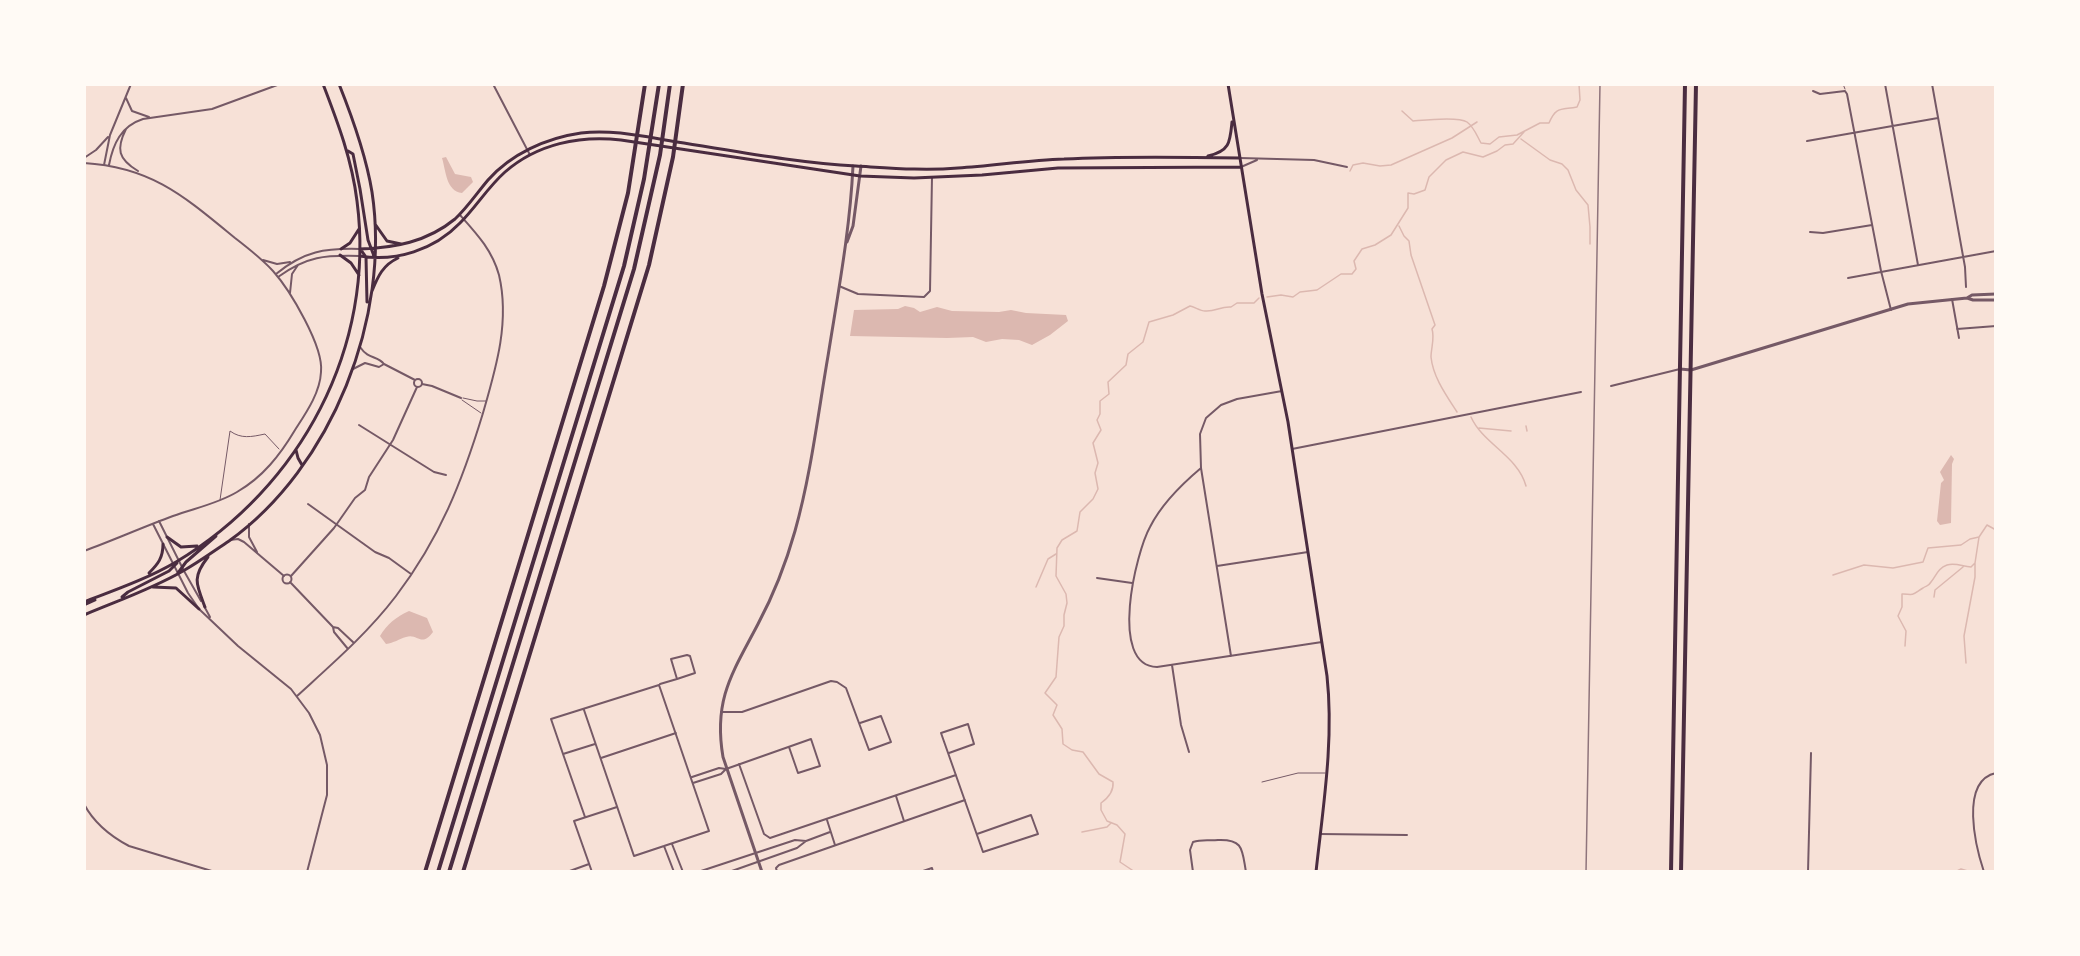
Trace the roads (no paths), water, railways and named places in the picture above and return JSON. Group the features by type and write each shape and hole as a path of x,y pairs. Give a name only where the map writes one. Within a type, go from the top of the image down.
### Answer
{"highway":[{"path":"425,872 621,224 636,151 645,84"},
{"path":"438,872 624,266 649,153 659,84"},
{"path":"449,872 634,269 660,155 670,84"},
{"path":"463,872 649,265 673,157 683,84"},
{"path":"1671,872 1685,84"},
{"path":"1681,872 1696,84"},
{"path":"1685,125 1695,125"}],"main road":[{"path":"84,615 178,574 264,491 296,450 323,405 344,352 354,315 360,249 357,199 347,151 322,84"},
{"path":"339,84 364,155 372,192 374,222 372,249"},
{"path":"1228,84 1262,294 1292,449 1329,695 1326,773 1316,872"},
{"path":"1201,158 1218,154 1227,146 1233,117"},
{"path":"360,249 402,245 438,230 460,214 492,176 510,160 527,150 561,137 585,133 611,132 853,166 911,169 956,169 1116,156 1240,158"},
{"path":"370,299 383,268 390,261 426,248 447,235 506,171 530,155 570,141 605,138 860,176 981,176 1058,168 1241,167"},
{"path":"183,569 230,540 283,490 324,431 342,395 360,346 370,299 375,258 353,154 347,151"},
{"path":"374,222 387,241 402,245"},
{"path":"341,249 353,240 359,228"},
{"path":"360,249 366,257 368,308"},
{"path":"340,255 351,263 359,275"},
{"path":"360,256 375,258 406,255"},
{"path":"296,450 302,465"},
{"path":"119,600 128,592 174,565 228,525"},
{"path":"167,537 181,547 190,548 201,545"},
{"path":"145,577 159,564 163,556 163,544"},
{"path":"205,607 196,579 200,567 211,553"},
{"path":"84,604 174,565"},
{"path":"151,587 176,588 199,609"}],"street":[{"path":"104,165 110,135 131,84"},
{"path":"109,165 115,142 126,128 139,120 212,109 280,84"},
{"path":"493,84 530,155"},
{"path":"1885,84 1918,265"},
{"path":"1932,84 1963,257 1966,287"},
{"path":"1812,91 1820,94 1845,91 1891,310"},
{"path":"126,98 132,111 141,116 153,117"},
{"path":"1808,141 1938,118"},
{"path":"84,551 159,521 219,501 253,481 282,452 312,400 320,382 322,370 318,347 277,275 261,259 174,190 127,164 120,152 120,144 126,128"},
{"path":"84,158 96,150 110,135"},
{"path":"1240,158 1314,160 1347,167"},
{"path":"1241,167 1260,159"},
{"path":"84,163 109,165 143,174"},
{"path":"762,872 726,769 720,738 721,712 729,680 780,577 795,532 809,475 846,246 853,166"},
{"path":"846,246 853,226 861,166"},
{"path":"839,286 858,294 924,297 928,295 930,291 932,177"},
{"path":"297,696 354,644 376,620 411,574 434,537 453,500 465,469 497,367 501,347 502,310 499,277 491,253 460,214"},
{"path":"1810,232 1823,233 1872,225"},
{"path":"261,259 277,264 317,251 360,249"},
{"path":"1848,278 1996,251"},
{"path":"277,275 301,262 320,257 360,256"},
{"path":"277,275 292,261"},
{"path":"290,296 292,274 301,262"},
{"path":"1966,298 1972,295 1996,294"},
{"path":"1611,386 1680,369 1691,370 1918,302 1966,298 1996,300"},
{"path":"1952,299 1959,339"},
{"path":"1957,329 1996,326"},
{"path":"360,346 365,355 381,360 384,364 415,380 420,380 422,384 461,398"},
{"path":"352,369 365,363 379,367 384,364"},
{"path":"415,380 414,384 417,387"},
{"path":"290,582 291,576 336,524 353,500 365,490 369,477 390,445 417,387 421,387 422,384"},
{"path":"1231,656 1201,468 1200,434 1209,414 1227,402 1282,391"},
{"path":"1292,449 1581,392"},
{"path":"359,425 434,472 446,475"},
{"path":"1201,468 1175,494 1150,526 1140,551 1132,583 1130,624 1137,657 1144,664 1152,667 1322,642"},
{"path":"308,504 375,552 389,558 411,574"},
{"path":"159,521 211,619"},
{"path":"153,524 178,574 199,609 297,696 320,735 326,753 328,775 325,810 307,872"},
{"path":"249,524 249,537 257,552"},
{"path":"230,540 238,539 284,576 285,582 290,582 333,627 334,632 348,649"},
{"path":"1217,566 1308,552"},
{"path":"284,576 287,574 291,576"},
{"path":"1097,578 1132,583"},
{"path":"333,627 338,628 354,644"},
{"path":"585,817 551,719 584,710 677,679 695,673 690,656 671,659 677,679"},
{"path":"1172,665 1179,716 1189,752"},
{"path":"721,712 742,712 831,681 846,688 869,750 891,742 881,716 860,723"},
{"path":"584,710 634,856 709,831 659,685"},
{"path":"949,753 974,744 968,724 941,733 983,852 1038,834 1031,815 977,834"},
{"path":"600,758 676,733"},
{"path":"693,783 721,774 726,769 811,739 820,765 798,773 789,747"},
{"path":"563,754 595,744"},
{"path":"1808,872 1810,753"},
{"path":"740,764 766,837 770,838 956,775"},
{"path":"691,777 719,768 726,769"},
{"path":"1984,872 1974,836 1976,791 1982,781 1996,773"},
{"path":"896,796 904,821"},
{"path":"777,872 776,868 779,865 965,800"},
{"path":"84,804 101,827 129,846 215,872"},
{"path":"592,872 574,821 617,807"},
{"path":"826,819 835,845"},
{"path":"729,872 797,848 806,841 830,832"},
{"path":"1320,834 1407,835"},
{"path":"1193,872 1190,850 1193,842 1202,839 1234,840 1240,848 1246,872"},
{"path":"698,872 795,840 806,841"},
{"path":"672,843 683,872"},
{"path":"664,846 674,872"},
{"path":"567,872 589,864"},
{"path":"920,872 932,868 933,872"}],"lane":[{"path":"1843,84 1845,91"},
{"path":"461,398 486,401"},
{"path":"461,398 465,404 482,414"},
{"path":"219,501 230,431 240,436 251,437 265,434 282,452"},
{"path":"1262,782 1298,773 1326,773"}],"waterway":[{"path":"1402,111 1413,121 1463,120 1472,126 1481,143 1490,144 1499,137 1517,135 1540,123 1549,123 1557,111 1577,107 1580,100 1579,84"},
{"path":"1350,171 1353,165 1363,163 1391,165 1452,138 1477,122"},
{"path":"1267,297 1281,295 1293,297 1300,292 1317,290 1341,274 1352,274 1356,269 1354,261 1362,249 1375,245 1391,235 1408,208 1408,193 1414,194 1425,190 1429,177 1446,160 1463,152 1483,157 1505,145 1513,144 1524,132"},
{"path":"1521,139 1568,170 1576,190 1588,205 1590,244"},
{"path":"1399,226 1409,241 1411,255 1435,325 1432,329 1431,357 1434,372 1457,412"},
{"path":"1135,872 1120,862 1125,834 1117,825 1107,821 1101,810 1101,803 1113,789 1113,782 1099,774 1083,752 1072,750 1063,744 1062,729 1053,715 1057,705 1045,693 1056,677 1059,637 1064,626 1067,603 1066,594 1056,576 1057,548 1062,540 1077,531 1080,512 1093,499 1098,489 1095,473 1098,463 1093,443 1101,430 1097,420 1100,414 1100,401 1109,394 1108,382 1126,365 1128,354 1143,342 1149,322 1173,315 1190,306 1209,311 1231,307 1237,303 1254,303 1259,298"},
{"path":"1471,417 1484,435 1516,466 1526,486"},
{"path":"1526,426 1527,431"},
{"path":"1479,428 1511,431"},
{"path":"1966,663 1964,636 1975,577 1979,537 1987,525 1996,530"},
{"path":"1833,575 1864,565 1893,568 1923,562 1928,548 1961,545 1970,539 1979,537"},
{"path":"1036,587 1048,559 1056,554"},
{"path":"1905,646 1906,631 1898,616 1902,607 1902,594 1914,594 1928,585 1944,566 1953,564 1971,567 1975,563"},
{"path":"1934,597 1935,590 1963,567"},
{"path":"1082,832 1107,827 1111,823"},
{"path":"1955,872 1961,869 1971,872"}],"railway":[{"path":"1586,872 1600,84"}]}
